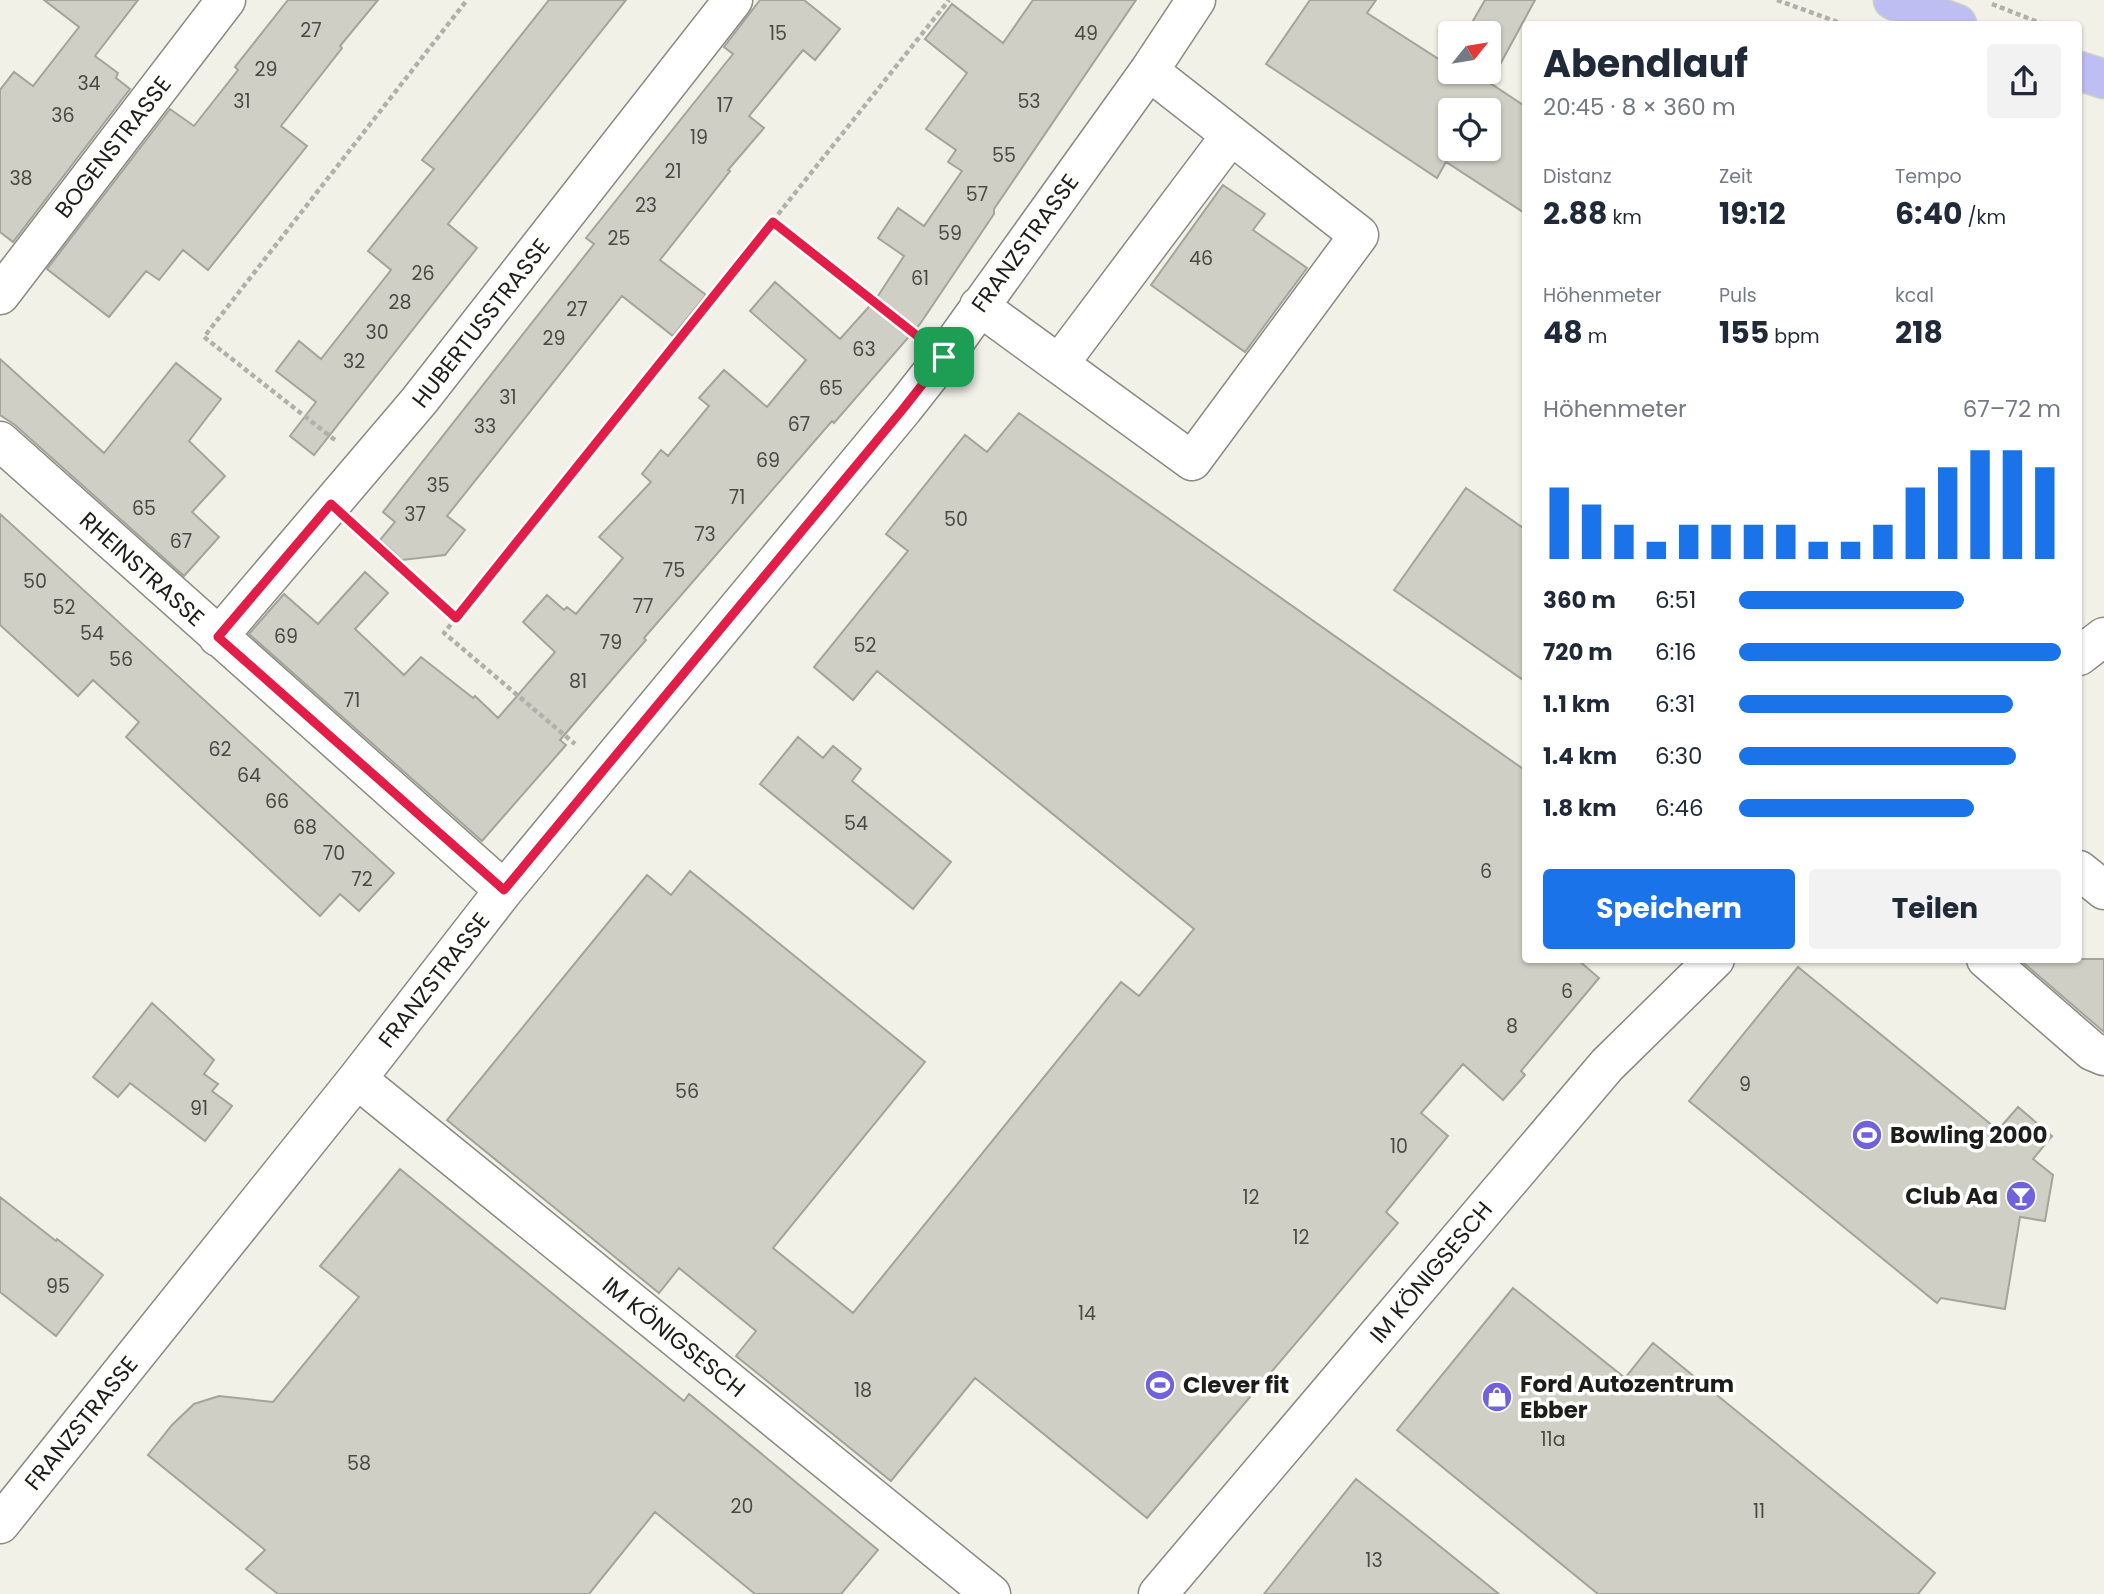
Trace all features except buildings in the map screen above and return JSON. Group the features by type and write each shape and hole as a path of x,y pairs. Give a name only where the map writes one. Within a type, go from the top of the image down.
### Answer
{"main road":[{"path":"1893,0 1949,21"},
{"path":"2082,72 2104,79"}],"street":[{"name":"BOGENSTRASSE","path":"0,295 226,0"},
{"name":"HUBERTUSSTRASSE","path":"218,637 419,401 733,0"},
{"name":"FRANZSTRASSE","path":"0,1524 357,1079 504,890 944,357 1149,71 1196,0"},
{"path":"979,306 1192,461 1359,235 1149,71"},
{"path":"1059,364 1231,135"},
{"name":"RHEINSTRASSE","path":"0,441 504,890"},
{"path":"2082,654 2104,637"},
{"path":"2082,872 2104,890"},
{"name":"IM KÖNIGSESCH","path":"1158,1594 1607,1065 1711,963"},
{"path":"1991,963 2092,1051 2104,1056"},
{"name":"IM KÖNIGSESCH","path":"357,1079 990,1594"}],"path":[{"path":"365,465 204,337 467,0"},
{"path":"604,769 444,633 949,0"},
{"path":"1777,0 1835,21"},
{"path":"1982,0 2035,21"},
{"path":"773,222 944,357"},
{"path":"331,504 456,618"}],"place":[{"name":"Bowling 2000","path":"1867,1135"},
{"name":"Club Aa","path":"2021,1196"},
{"name":"Clever fit","path":"1160,1385"},
{"name":"Ford Autozentrum Ebber","path":"1497,1397"}],"route":[{"path":"773,222 944,357 504,890 218,637 331,504 456,618 773,222"}]}
